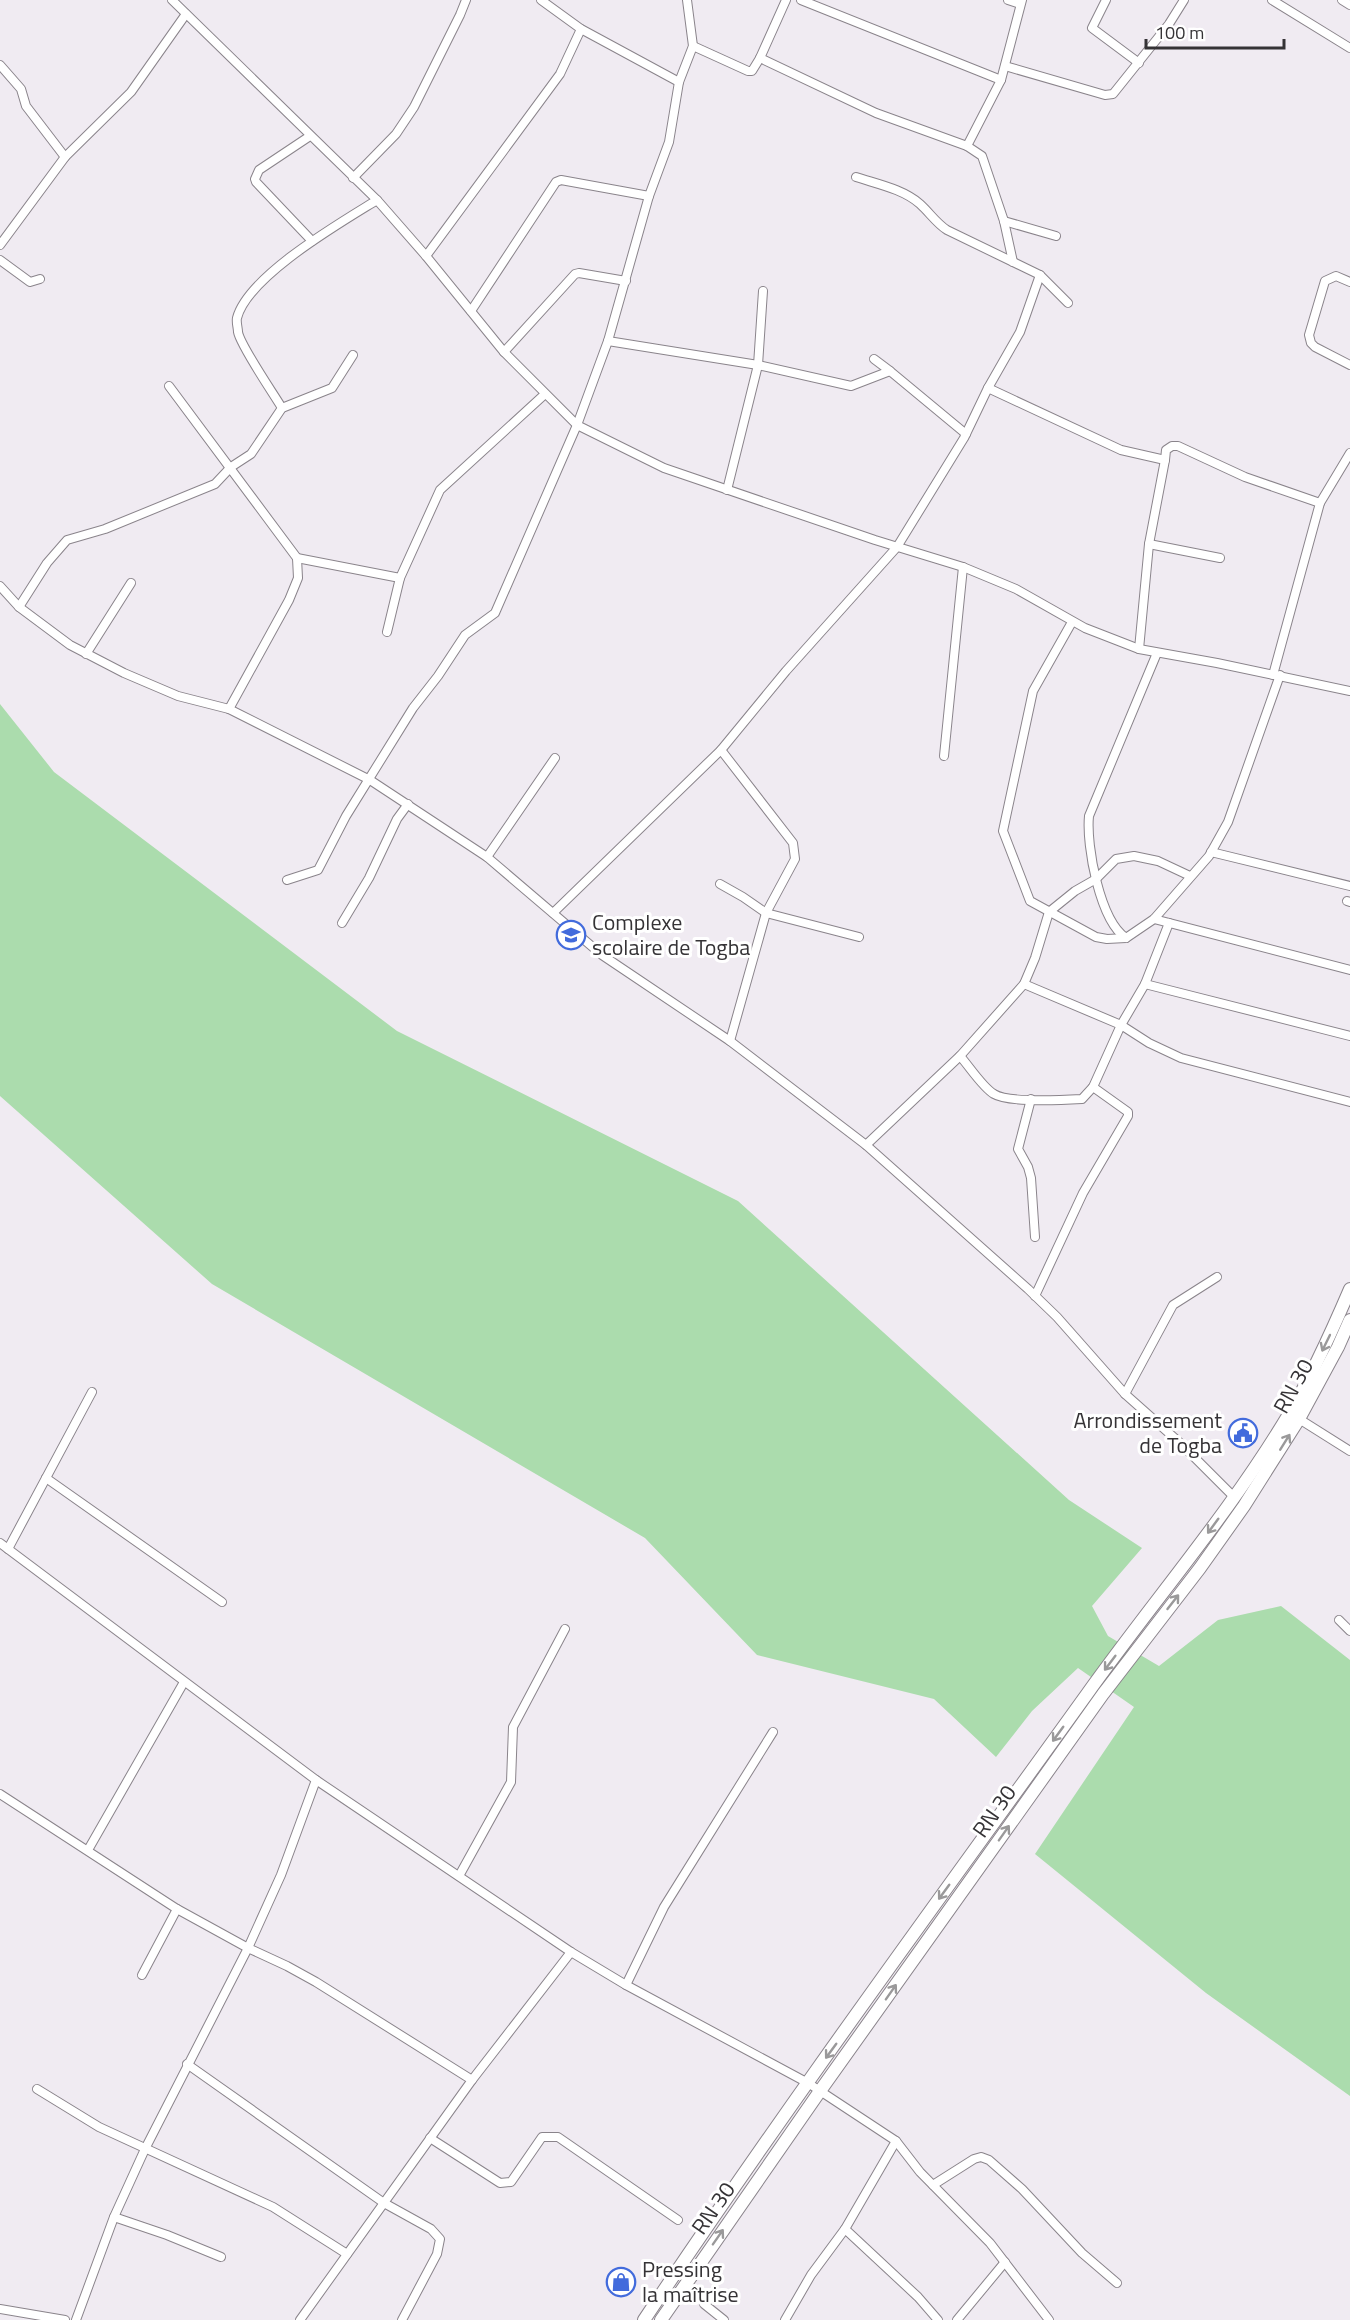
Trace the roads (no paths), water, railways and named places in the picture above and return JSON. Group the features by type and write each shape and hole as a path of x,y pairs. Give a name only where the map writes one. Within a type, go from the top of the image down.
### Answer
{"main road":[{"name":"RN 30","path":"644,2320 808,2083 1132,1644 1234,1497 1295,1416 1350,1289"},
{"name":"RN 30","path":"1132,1644 1200,1568 1244,1506 1295,1416 1338,1347 1350,1320"},
{"name":"RN 30","path":"661,2320 1097,1690"}],"street":[{"path":"172,0 377,200 504,352 577,425 664,468 963,567 1016,589 1072,622 1139,650 1350,691"},
{"path":"353,178 396,134 424,87 466,0"},
{"path":"541,0 581,29 680,82"},
{"path":"287,880 318,870 346,816 413,708 465,635 495,613 577,425 608,341 649,196 669,142 680,82 693,46 687,0"},
{"path":"693,46 748,71 753,70 786,0"},
{"path":"801,0 1001,80"},
{"path":"967,146 1001,80 1005,66 1021,2 1008,0"},
{"path":"1106,0 1092,28 1139,63"},
{"path":"1005,66 1108,95 1113,94 1169,24 1184,0"},
{"path":"1272,0 1350,48"},
{"path":"1342,0 1350,4"},
{"path":"0,245 65,157 131,92 186,14"},
{"path":"426,256 560,74 581,29"},
{"path":"760,58 876,113 967,146 982,156 1004,221 1013,262"},
{"path":"0,65 21,89 26,106 65,157"},
{"path":"310,135 259,170 255,179 312,241"},
{"path":"856,177 905,193 921,204 937,224 1040,275 1068,303"},
{"path":"471,311 556,182 561,180 649,196"},
{"path":"282,408 239,336 237,319 247,298 266,279 312,241 377,200"},
{"path":"1004,221 1056,236"},
{"path":"0,260 30,282 40,279"},
{"path":"504,352 575,274 626,281"},
{"path":"553,912 722,750 786,671 897,547 966,434 988,388 1020,332 1040,275"},
{"path":"1350,282 1336,276 1325,280 1309,335 1315,347 1350,365"},
{"path":"727,490 758,365 763,291"},
{"path":"608,341 758,365 851,386 890,371"},
{"path":"19,607 47,563 67,540 105,530 215,483 231,467 251,454 282,408 332,388 353,355"},
{"path":"874,359 966,434"},
{"path":"169,386 297,558 298,579 289,600 229,709"},
{"path":"988,388 1121,450 1165,460"},
{"path":"387,632 400,578 440,490 545,394"},
{"path":"1139,650 1149,544 1166,450 1172,446 1178,446 1245,477 1320,503"},
{"path":"1072,622 1033,691 1003,831 1027,898 1096,937 1126,938 1154,919 1211,852 1228,822 1276,675 1320,503 1350,453"},
{"path":"1149,544 1220,558"},
{"path":"297,558 400,578"},
{"path":"944,756 963,567"},
{"path":"86,654 131,583"},
{"path":"0,586 19,607 70,645 86,654 178,696 229,709 370,780 487,857 602,955 730,1041 866,1145 1057,1317 1125,1394 1179,1442 1234,1497"},
{"path":"1126,938 1113,926 1096,879 1088,841 1089,816 1156,653"},
{"path":"722,750 793,843 795,860 766,914 730,1041"},
{"path":"487,857 555,758"},
{"path":"342,923 369,879 397,819 408,804"},
{"path":"1211,852 1350,886"},
{"path":"866,1145 960,1056 1024,984 1035,958 1049,912 1075,891 1096,879 1116,859 1134,856 1158,861 1190,876"},
{"path":"720,884 766,914 859,937"},
{"path":"1154,919 1350,970"},
{"path":"960,1056 992,1094 1001,1097 1031,1099 1082,1099 1093,1087 1121,1026 1145,984 1169,923"},
{"path":"1024,984 1121,1026 1149,1043 1181,1058 1350,1102"},
{"path":"1145,984 1350,1036"},
{"path":"1035,1296 1083,1193 1128,1116 1128,1112 1093,1087"},
{"path":"1031,1099 1018,1149 1031,1178 1035,1237"},
{"path":"1125,1394 1173,1305 1217,1277"},
{"path":"8,1549 92,1392"},
{"path":"1295,1416 1350,1451"},
{"path":"46,1478 222,1602"},
{"path":"0,1543 316,1780 571,1952 626,1985 808,2083 896,2141 920,2172 990,2243 1049,2320"},
{"path":"1339,1620 1350,1631"},
{"path":"459,1876 511,1782 513,1727 565,1629"},
{"path":"88,1850 184,1682"},
{"path":"626,1985 664,1906 773,1732"},
{"path":"76,2320 114,2217 187,2064 248,1948 281,1875 316,1780"},
{"path":"0,1794 177,1909 316,1982 472,2080"},
{"path":"142,1975 177,1909"},
{"path":"300,2320 472,2080 571,1952"},
{"path":"187,2064 384,2203 431,2229 440,2239 437,2254 402,2320"},
{"path":"37,2089 90,2122 273,2207 347,2254"},
{"path":"430,2138 500,2183 506,2184 511,2182 542,2137 558,2137 678,2220"},
{"path":"785,2320 811,2275 845,2229 896,2141"},
{"path":"933,2185 974,2159 981,2157 989,2160 1022,2189 1082,2253 1116,2283"},
{"path":"114,2217 221,2257"},
{"path":"845,2229 918,2297 938,2320"},
{"path":"957,2320 1005,2262"},
{"path":"704,2304 724,2320"},
{"path":"0,2308 65,2320"}],"place":[{"name":"Complexe scolaire de Togba","path":"571,935"},
{"name":"Arrondissement de Togba","path":"1243,1433"},
{"name":"Pressing la maîtrise","path":"621,2282"}]}
